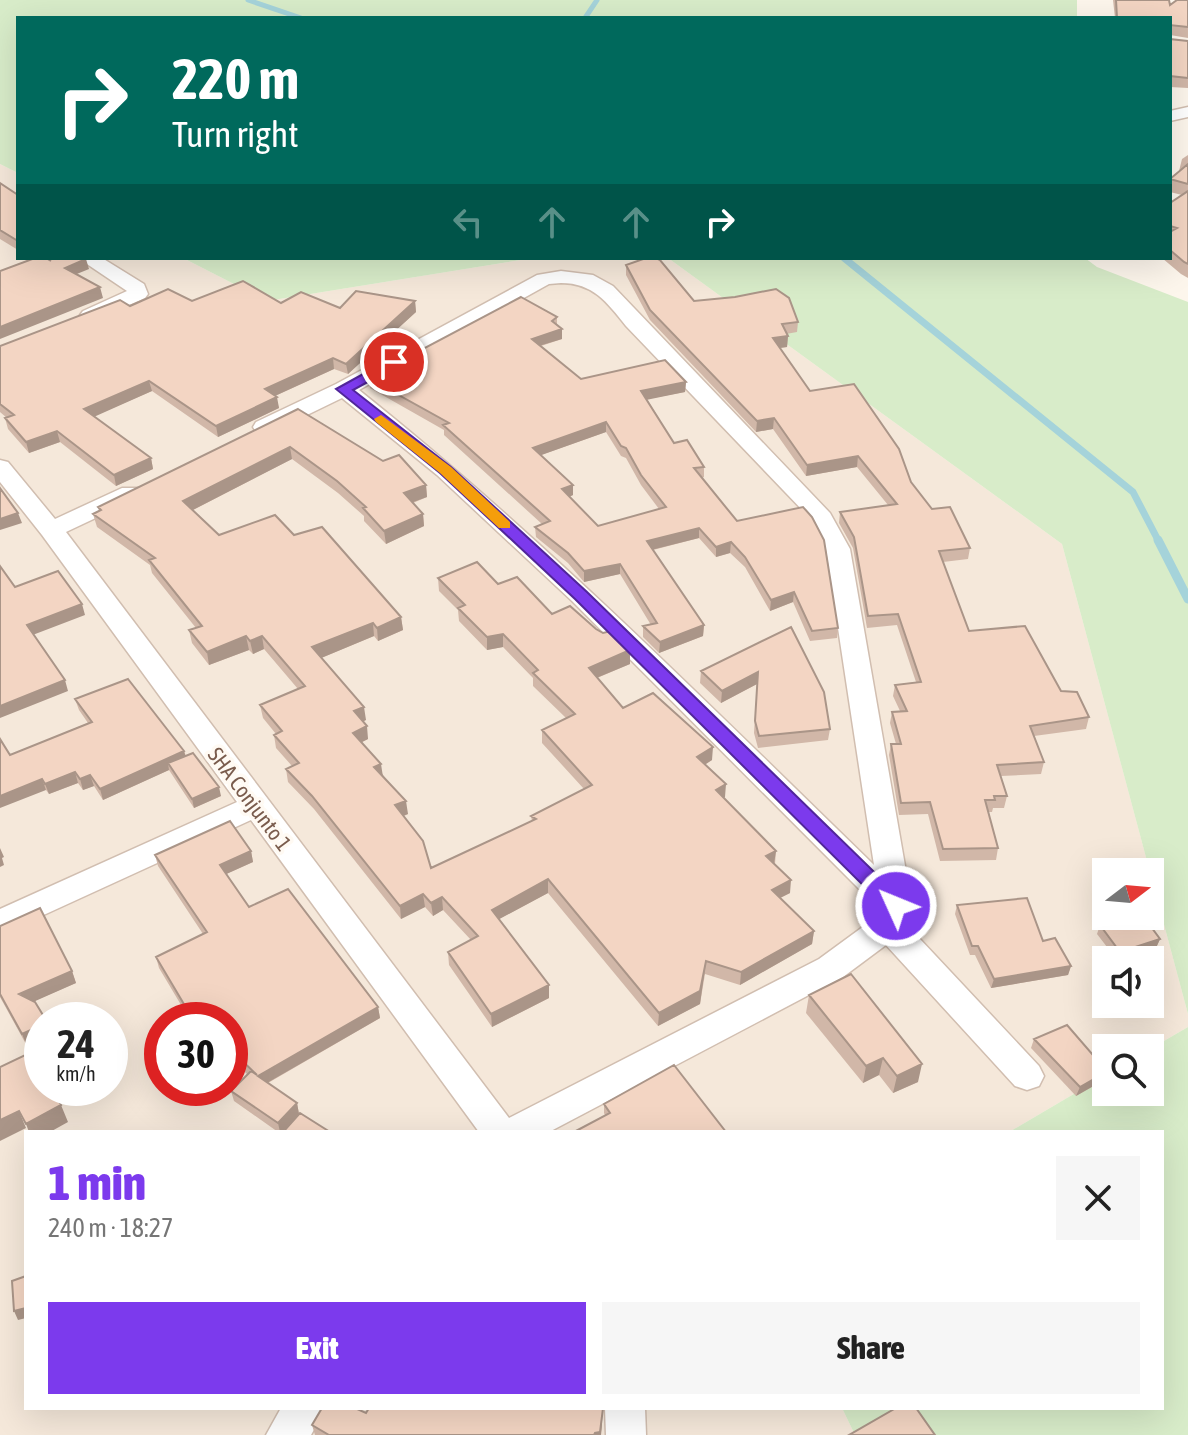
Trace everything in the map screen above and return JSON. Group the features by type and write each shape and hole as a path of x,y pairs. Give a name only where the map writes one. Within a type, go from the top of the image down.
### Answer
{"street":[{"path":"65,325 138,294 137,288 91,260"},
{"path":"246,436 344,389 544,279 563,276 588,279 610,291 650,340 818,513 838,549 892,916"},
{"path":"344,389 445,470 581,595 892,916 1027,1076"},
{"name":"SHA Conjunto 1","path":"0,467 51,530 498,1130"},
{"path":"51,530 149,483"},
{"path":"0,923 255,806"},
{"path":"520,1130 831,968 892,916"},
{"path":"286,1435 305,1410"},
{"path":"625,1410 626,1435"}],"shaded area":[{"path":"0,164 16,172 16,260 187,260 267,301 521,260 671,260 1062,544 1146,858 1092,858 1092,930 1164,930 1164,924 1188,1014 1188,1027 1164,1041 1164,1034 1092,1034 1092,1083 1012,1130 24,1130 24,1410 843,1410 855,1435 0,1435"}],"green space":[{"path":"0,0 1077,0 1077,16 16,16 16,172 0,164"},
{"path":"187,260 521,260 267,301"},
{"path":"671,260 1088,260 1097,267 1188,302 1188,1014 1164,924 1164,858 1146,858 1062,544"},
{"path":"1188,1027 1188,1435 855,1435 843,1410 1164,1410 1164,1130 1012,1130 1092,1083 1092,1106 1164,1106 1164,1041"}],"building":[{"path":"1116,0 1169,0 1170,5 1177,0 1188,0 1188,27 1172,25 1172,16 1117,16"},
{"path":"1172,39 1188,41 1188,78 1172,76"},
{"path":"1188,164 1188,184 1172,177"},
{"path":"0,183 16,194 16,240 0,230"},
{"path":"1188,191 1188,264 1172,252 1172,231 1177,228 1172,227 1172,202"},
{"path":"30,260 84,260 65,268 100,287 0,327 0,271"},
{"path":"640,260 660,260 694,301 776,289 789,298 798,322 782,324 788,336 773,338 810,391 854,384 899,449 911,482 932,509 950,507 970,548 939,551 969,631 1025,626 1061,691 1077,692 1089,717 1030,726 1044,762 997,765 1007,796 985,800 998,848 943,849 930,802 901,803 891,744 901,744 892,712 907,711 895,685 921,682 898,614 868,616 854,537 840,512 897,504 858,456 807,465 774,418 757,421 650,310 626,265"},
{"path":"243,281 281,303 301,292 340,308 356,291 415,301 346,364 333,358 265,389 277,397 216,426 149,381 84,409 151,458 114,475 57,431 26,442 5,418 14,415 0,404 0,346 120,300 130,306 168,289 192,301"},
{"path":"521,297 557,317 552,321 562,329 532,339 581,379 665,360 686,382 641,391 674,443 687,440 704,467 694,468 737,521 803,507 812,517 824,540 838,628 812,631 794,592 771,600 745,557 731,542 716,547 699,528 647,541 704,625 660,642 643,626 657,623 620,564 584,571 568,553 535,527 550,521 443,425 449,423 368,378","holes":["606,422 621,446 626,448 641,475 666,507 598,526 562,489 573,485 533,448"]},
{"path":"298,409 383,461 399,455 426,485 404,493 423,514 384,531 363,508 366,507 337,481 290,447 183,501 219,535 275,515 294,535 322,527 401,617 377,628 373,623 312,647 364,707 354,711 367,726 353,733 381,764 374,767 406,801 395,805 423,841 431,868 536,819 531,816 592,785 542,730 575,714 533,673 538,670 503,634 487,637 458,608 465,605 438,578 477,562 498,584 517,577 552,614 570,606 596,629 603,633 611,631 630,650 589,668 623,708 653,693 713,747 697,757 726,784 716,790 776,851 766,856 791,880 772,890 814,931 741,972 706,961 700,991 659,1013 548,879 492,910 549,985 491,1014 448,952 478,936 442,897 431,903 423,894 400,906 312,796 286,769 299,763 274,735 282,731 260,705 305,686 262,636 250,641 246,636 207,652 189,630 202,626 149,560 155,558 93,514 101,510 98,507"},
{"path":"0,488 18,513 0,519"},
{"path":"0,566 15,587 58,571 82,604 27,625 65,680 0,706"},
{"path":"791,627 824,692 830,729 759,736 755,721 758,672 722,691 701,671"},
{"path":"128,679 184,751 100,789 90,775 80,779 75,772 45,784 42,779 0,796 0,739 10,755 92,722 75,699"},
{"path":"193,753 219,787 192,799 168,763"},
{"path":"230,821 251,851 220,865 249,907 288,889 378,1007 258,1076 297,1103 278,1123 248,1103 248,1074 251,1071 257,1075 248,1066 248,1002 183,1002 156,957 207,932 155,855"},
{"path":"1027,898 1043,941 1055,938 1071,966 994,979 978,946 972,946 957,905"},
{"path":"40,908 72,971 19,994 35,1002 24,1002 22,1034 0,994 0,926"},
{"path":"1104,930 1153,930 1160,939 1138,946 1116,946"},
{"path":"851,974 922,1064 897,1076 883,1058 866,1066 809,995"},
{"path":"1067,1025 1092,1054 1092,1080 1080,1087 1034,1039"},
{"path":"24,1056 24,1106 59,1106 26,1124 19,1111 0,1120 0,1067"},
{"path":"674,1065 724,1130 578,1130 610,1113 604,1104"},
{"path":"300,1113 327,1130 285,1130"},
{"path":"24,1277 24,1308 14,1311 12,1281"},
{"path":"321,1410 359,1410 366,1413 368,1410 603,1410 600,1432 594,1435 329,1435 312,1425"},
{"path":"893,1410 917,1410 935,1435 849,1435"}],"waterway":[{"path":"248,0 295,16"},
{"path":"586,16 597,0"},
{"path":"846,260 1133,492 1159,542"},
{"path":"1158,540 1188,599"}],"slow traffic":[{"path":"381,419 445,470 505,525"}],"route":[{"path":"394,362 344,389 445,470 581,595 896,906"}]}
